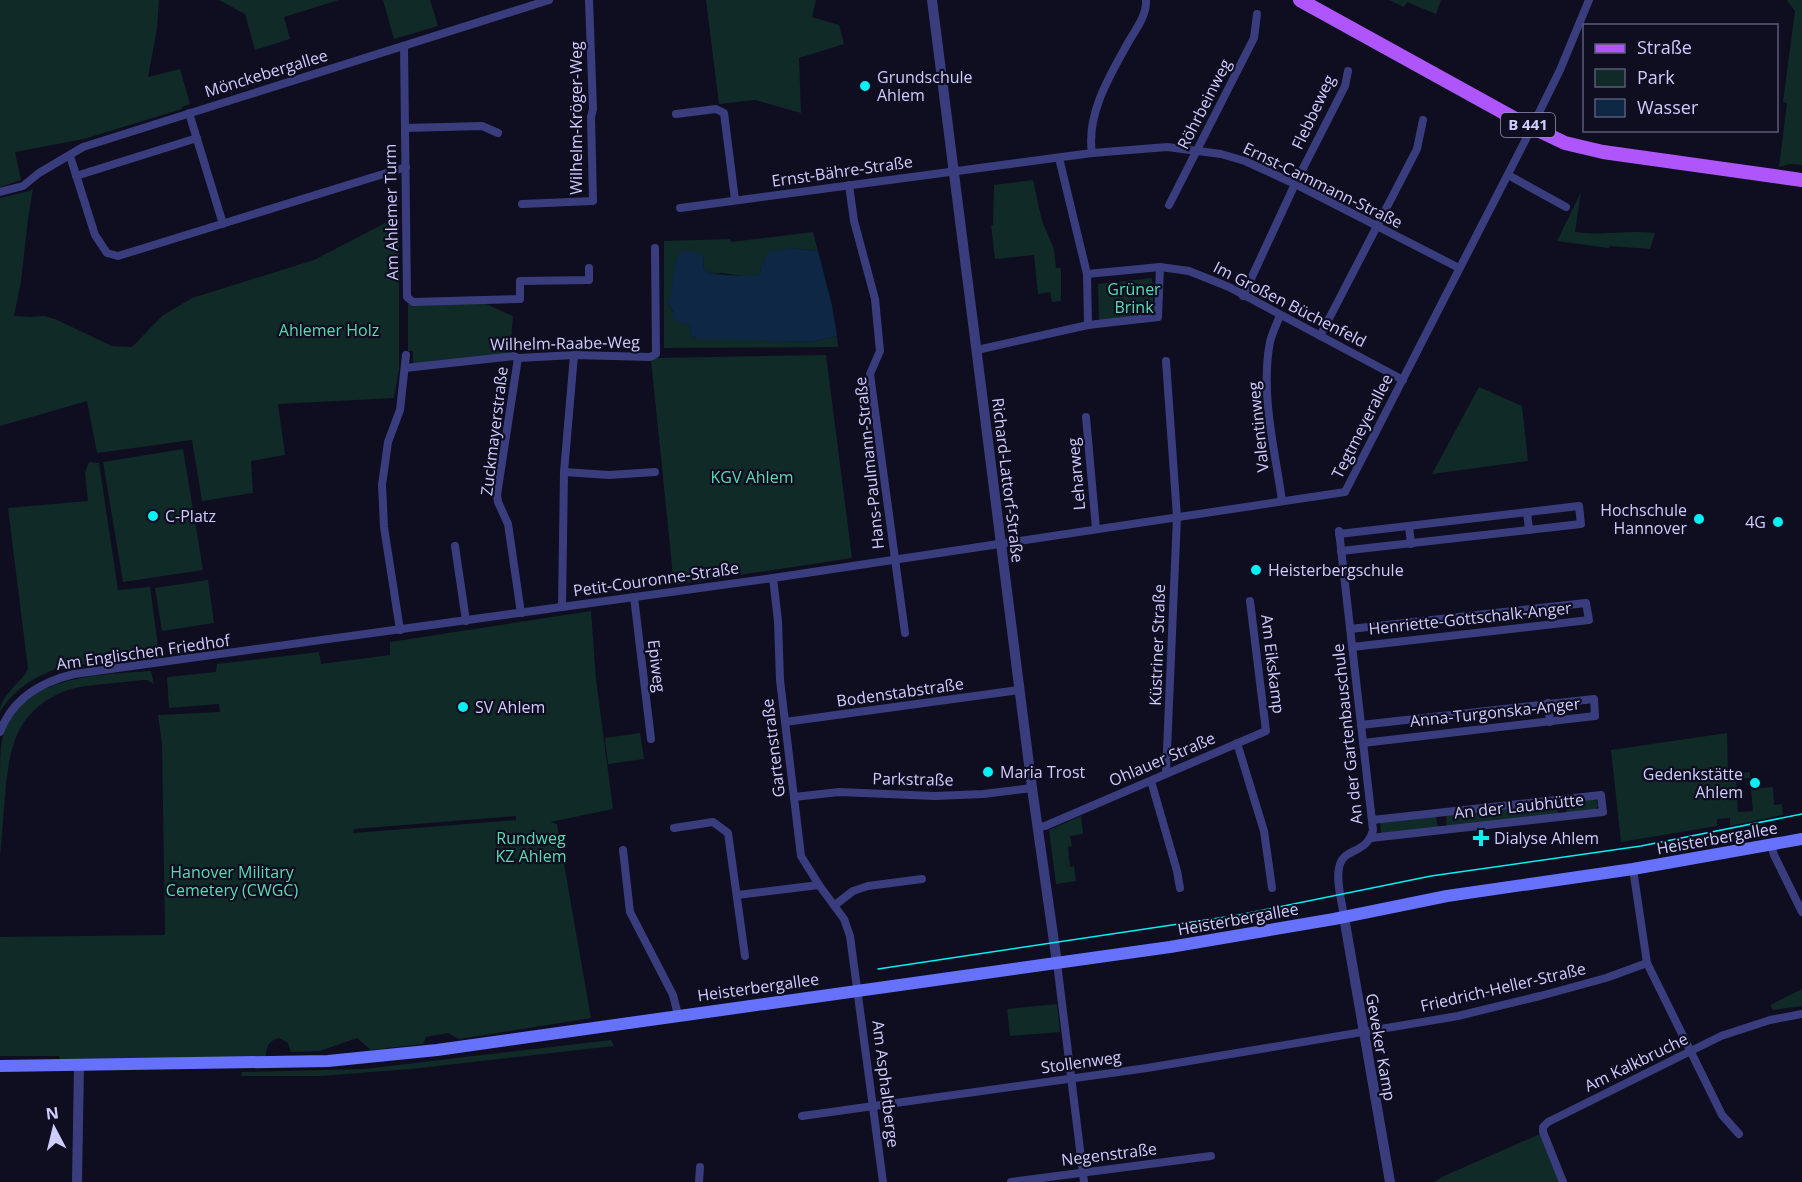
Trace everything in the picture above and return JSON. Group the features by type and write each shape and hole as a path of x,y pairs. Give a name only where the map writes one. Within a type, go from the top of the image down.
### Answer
{"main road":[{"name":"B 441","path":"1300,0 1532,128 1565,143 1587,149 1802,180"},
{"name":"Heisterbergallee","path":"0,1066 328,1061 367,1058 1201,942 1447,896 1633,869 1802,839"}],"street":[{"name":"Mönckebergallee","path":"0,192 23,186 39,173 83,147 549,0"},
{"name":"Wilhelm-Kröger-Weg","path":"522,204 593,201 591,117 593,109 589,0"},
{"name":"Richard-Lattorf-Straße","path":"932,0 1019,690 1057,963"},
{"path":"1092,153 1090,141 1098,102 1147,9 1146,0"},
{"name":"Tegtmeyerallee","path":"1001,543 1345,492 1532,128 1566,57 1589,0"},
{"name":"Röhrbeinweg","path":"1169,205 1254,38 1257,14"},
{"name":"Am Ahlemer Turm","path":"404,46 407,297 413,302 520,299 520,281 589,280 589,268"},
{"name":"Flebbeweg","path":"1244,296 1295,184 1345,86 1348,71"},
{"path":"676,114 716,109 724,112 735,200"},
{"path":"189,113 223,224"},
{"path":"1320,336 1417,149 1423,120"},
{"name":"Am Ahlemer Turm","path":"405,128 482,126 498,133"},
{"path":"76,176 196,138"},
{"name":"Ernst-Cammann-Straße","path":"954,171 1092,153 1167,147 1197,150 1245,161 1459,268"},
{"path":"70,156 95,235 107,253 118,256 406,167"},
{"path":"1059,158 1087,274 1088,325"},
{"name":"Ernst-Bähre-Straße","path":"680,208 954,171"},
{"path":"1508,175 1566,207"},
{"name":"Hans-Paulmann-Straße","path":"849,185 854,221 875,298 880,351 870,374 905,633"},
{"name":"Wilhelm-Raabe-Weg","path":"405,368 514,356 518,358 574,355 650,357 656,354 655,248"},
{"path":"977,350 1088,325 1158,317 1160,267"},
{"name":"Im Großen Büchenfeld","path":"1087,274 1160,267 1189,271 1209,278 1403,380"},
{"name":"Valentinweg","path":"1280,315 1270,341 1267,371 1268,400 1282,501"},
{"path":"400,630 384,527 382,485 388,442 400,410 406,355"},
{"path":"562,607 564,472 574,355"},
{"name":"Zuckmayerstraße","path":"518,358 497,495 508,524 521,613"},
{"name":"Küstriner Straße","path":"1166,361 1177,517 1166,773"},
{"name":"Leharweg","path":"1086,417 1096,529"},
{"path":"564,472 609,474 655,472"},
{"path":"1341,551 1411,544 1581,524 1579,506 1409,525 1411,544"},
{"path":"1527,512 1529,530"},
{"name":"An der Gartenbauschule","path":"1344,917 1338,871 1340,864 1347,855 1364,846 1371,838 1373,830 1339,532 1409,525"},
{"name":"Petit-Couronne-Straße","path":"315,642 773,578 1001,543"},
{"path":"455,546 466,621"},
{"name":"Gartenstraße","path":"773,578 778,621 780,680 801,856 844,919 850,936 858,990"},
{"name":"Epiweg","path":"634,597 651,739"},
{"name":"Am Eikskamp","path":"1250,601 1266,731"},
{"name":"Henriette-Gottschalk-Anger","path":"1350,629 1586,603 1589,620 1352,647"},
{"path":"1538,608 1539,626"},
{"path":"1418,621 1420,639"},
{"name":"Am Englischen Friedhof","path":"0,732 9,714 23,698 51,680 74,674 315,642"},
{"name":"Bodenstabstraße","path":"785,722 1019,690"},
{"name":"Anna-Turgonska-Anger","path":"1361,725 1594,699 1595,716 1363,742"},
{"path":"1548,704 1550,722"},
{"path":"1428,717 1430,735"},
{"name":"Ohlauer Straße","path":"1037,827 1045,826 1266,731"},
{"path":"1237,743 1264,831 1272,888"},
{"path":"1150,780 1180,888"},
{"name":"Parkstraße","path":"794,797 839,792 935,796 983,794 1032,788"},
{"name":"An der Laubhütte","path":"1371,838 1603,812 1601,795 1372,820"},
{"path":"1559,800 1561,817"},
{"path":"1440,813 1442,830"},
{"path":"674,828 713,822 728,833 745,957"},
{"path":"1772,845 1774,855 1802,912"},
{"path":"623,850 630,912 673,995 678,1015"},
{"path":"1633,869 1647,963 1722,1115 1739,1134"},
{"path":"835,905 853,891 868,886 922,879"},
{"path":"737,895 819,885"},
{"name":"Geveker Kamp","path":"1344,917 1390,1182"},
{"path":"1057,963 1084,1177"},
{"name":"Friedrich-Heller-Straße","path":"1363,1031 1458,1016 1504,1005 1606,978 1647,963"},
{"name":"Am Asphaltberge","path":"858,990 883,1182"},
{"name":"Am Kalkbruche","path":"1563,1182 1543,1132 1543,1127 1548,1122 1720,1036 1744,1027 1802,1014"},
{"name":"Stollenweg","path":"802,1116 1186,1062 1363,1031"},
{"path":"77,1182 79,1065"},
{"name":"Negenstraße","path":"1011,1182 1084,1177 1211,1156"},
{"path":"699,1182 700,1167"}],"green space":[{"path":"0,0 159,0 157,29 148,77 180,69 190,104 182,109 84,139 15,152 21,180 0,187"},
{"path":"219,0 339,0 284,17 290,39 255,50 245,14"},
{"path":"383,0 430,0 438,26 394,39"},
{"path":"706,0 816,0 812,17 839,25 844,44 799,58 801,113 755,100 719,104"},
{"path":"1389,0 1441,0 1436,14 1407,2 1404,7"},
{"path":"1787,0 1802,0 1802,165 1790,164 1779,167 1787,103 1783,102 1795,11"},
{"path":"1033,180 1042,221 1054,249 1056,268 1061,268 1061,301 1052,302 1050,292 1038,294 1034,255 995,259 991,225 993,225 994,185"},
{"name":"Ahlemer Holz","path":"33,189 14,316 44,316 55,319 112,346 132,347 162,316 192,298 314,260 389,221 399,221 399,370 394,398 278,404 285,455 251,461 253,493 202,501 192,440 97,453 87,401 0,426 0,198"},
{"path":"1581,192 1575,232 1655,233 1650,249 1610,246 1609,248 1557,241"},
{"path":"813,232 818,251 791,248 761,267 760,274 751,277 711,274 704,270 703,255 674,275 672,294 668,302 677,321 689,325 691,335 695,338 813,342 837,336 838,347 664,348 664,241 730,239 731,242"},
{"name":"Grüner Brink","path":"1152,278 1154,314 1099,320 1098,284"},
{"path":"408,304 486,304 513,316 510,354 413,364 413,351 408,351"},
{"name":"KGV Ahlem","path":"826,355 852,558 674,585 651,360 654,358"},
{"path":"1479,387 1522,406 1528,461 1432,474"},
{"name":"C-Platz","path":"183,449 203,570 123,582 103,462"},
{"path":"89,462 99,463 118,590 150,587 159,653 50,671 18,691 0,712 3,700 28,669 8,508 88,501 85,473"},
{"path":"208,580 214,623 162,631 155,588"},
{"path":"591,611 596,679 613,809 550,822 557,824 591,1018 459,1039 448,1033 426,1037 423,1044 371,1050 357,1038 320,1051 291,1052 288,1043 279,1038 268,1045 266,1057 60,1061 59,1056 0,1056 0,937 165,935 162,743 158,715 220,712 219,704 169,708 167,677 216,672 217,664 319,652 321,664 390,655 390,642","holes":["516,816 516,820 353,833 354,829"]},
{"path":"151,671 154,684 142,680 68,690 51,698 26,719 18,732 9,762 0,857 1,746 9,723 22,705 39,692 60,683 106,674"},
{"path":"640,733 644,759 608,764 605,738"},
{"path":"1727,733 1728,774 1750,772 1750,778 1736,779 1738,812 1753,811 1751,789 1773,787 1774,805 1782,804 1783,815 1730,826 1730,818 1717,819 1717,826 1621,842 1611,750"},
{"path":"1592,798 1597,801 1598,806 1594,811 1567,814 1565,801"},
{"path":"1555,802 1558,813 1447,828 1446,815"},
{"path":"1081,816 1083,834 1070,836 1072,846 1068,847 1070,867 1074,866 1076,881 1056,884 1049,830"},
{"path":"1436,816 1438,828 1381,834 1380,823 1383,822"},
{"path":"1802,989 1802,1006 1773,1010 1770,1005"},
{"path":"1057,1004 1060,1032 1010,1036 1007,1009"},
{"path":"611,1040 614,1046 411,1069 320,1076 241,1076 242,1072 364,1069"},
{"path":"1542,1133 1560,1182 1434,1182 1444,1176"}],"water":[{"path":"791,248 818,251 832,305 837,336 813,342 699,339 691,336 689,325 677,322 673,318 668,302 672,290 675,262 682,251 703,255 704,270 711,274 751,276 760,274 769,252"}],"tram line":[{"path":"878,969 1239,915 1431,876 1641,846 1802,814"}],"place":[{"name":"Grundschule Ahlem","path":"865,86"},
{"name":"C-Platz","path":"153,516"},
{"name":"Hochschule Hannover","path":"1699,519"},
{"name":"4G","path":"1778,522"},
{"name":"Heisterbergschule","path":"1256,570"},
{"name":"SV Ahlem","path":"463,707"},
{"name":"Maria Trost","path":"988,772"},
{"name":"Gedenkstätte Ahlem","path":"1755,783"},
{"name":"Dialyse Ahlem","path":"1481,838"}],"park label":[{"name":"Rundweg KZ Ahlem","path":"531,847"},
{"name":"Hanover Military Cemetery (CWGC)","path":"232,881"}]}
